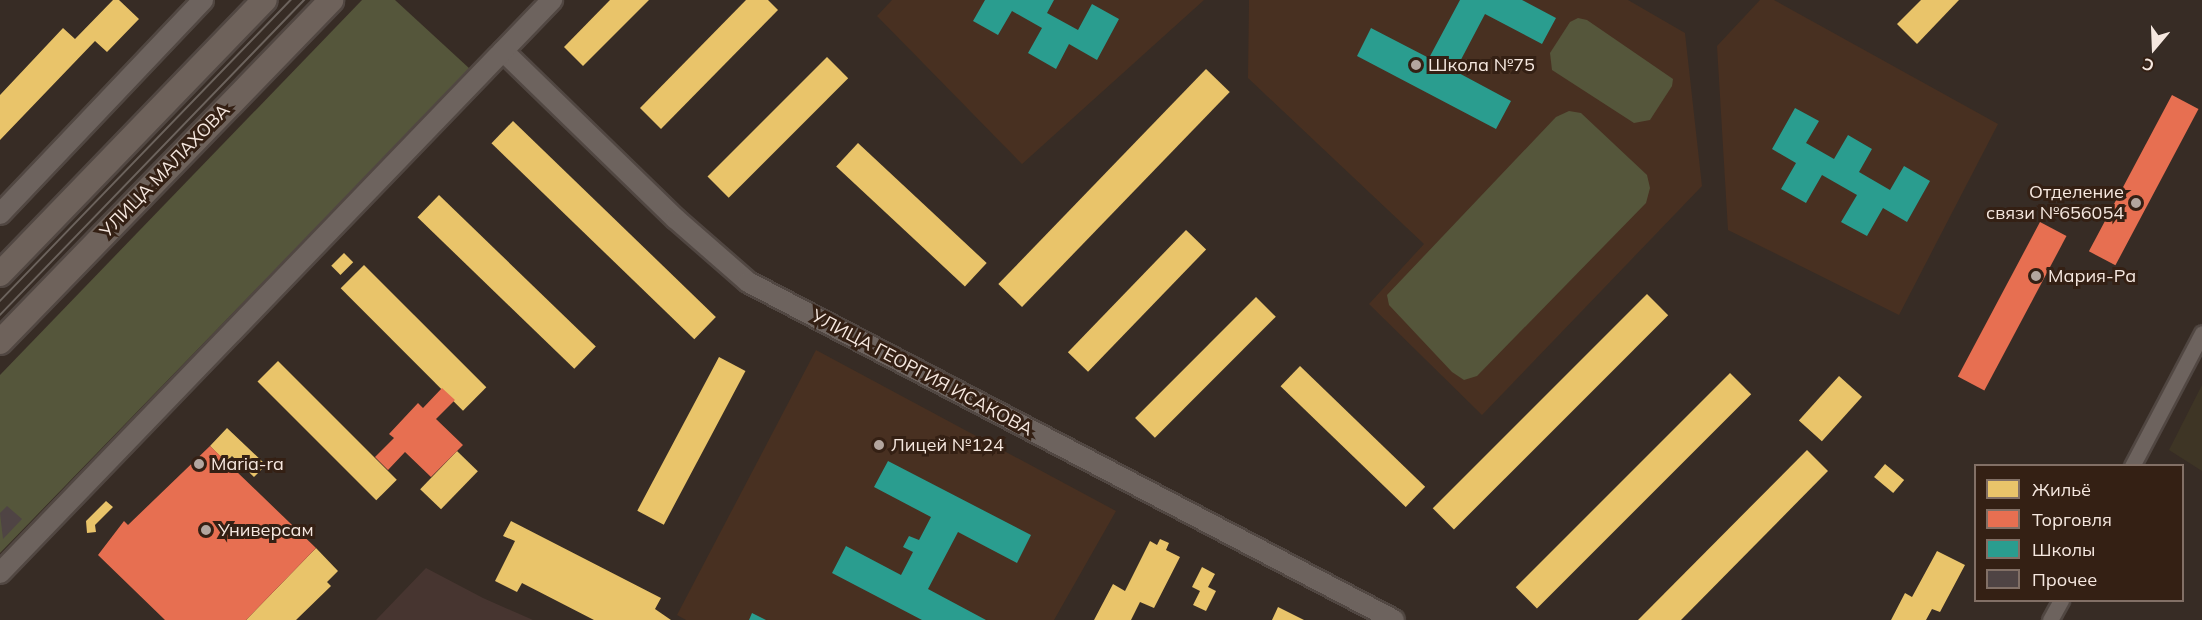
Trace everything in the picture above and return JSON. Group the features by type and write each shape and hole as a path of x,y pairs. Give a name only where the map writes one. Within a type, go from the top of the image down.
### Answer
{"main road":[{"path":"0,274 265,0"},
{"name":"УЛИЦА МАЛАХОВА","path":"0,342 331,0"}],"street":[{"path":"0,214 203,0"},
{"path":"0,573 552,0"},
{"name":"УЛИЦА ГЕОРГИЯ ИСАКОВА","path":"503,51 676,219 748,282 1394,620"},
{"path":"2133,464 2202,333"},
{"path":"2050,620 2060,602"}],"shaded area":[{"path":"892,0 1204,0 1022,164 877,16"},
{"path":"1249,0 1628,0 1685,33 1702,186 1482,415 1369,304 1424,244 1248,78"},
{"path":"1760,0 1774,0 1998,124 1899,315 1728,230 1717,46"},
{"name":"Лицей №124","path":"816,350 1116,511 1054,620 686,620 677,615"},
{"path":"2202,385 2202,471 2169,450"},
{"path":"426,568 483,598 533,620 376,620"}],"green space":[{"path":"362,0 395,0 470,69 0,553 0,375"},
{"path":"1578,18 1587,20 1673,79 1672,86 1650,120 1634,123 1552,70 1550,53 1570,22"},
{"path":"1569,111 1581,113 1647,175 1650,188 1646,203 1477,376 1464,380 1452,372 1389,305 1387,295 1556,117"}],"building: Жильё":[{"path":"113,0 119,0 139,19 107,52 95,41 0,140 0,95 63,28 75,39"},
{"path":"610,0 649,0 583,66 564,47"},
{"path":"746,0 768,0 778,10 661,129 640,108"},
{"path":"1921,0 1959,0 1917,44 1897,24"},
{"path":"827,57 848,78 729,198 707,177"},
{"path":"1206,69 1230,92 1022,307 998,284"},
{"path":"513,121 716,317 694,339 491,143"},
{"path":"858,143 987,263 965,286 836,166"},
{"path":"439,195 596,346 574,369 417,217"},
{"path":"1186,230 1206,249 1088,372 1068,352"},
{"path":"344,253 353,262 340,275 331,266"},
{"path":"364,265 486,387 463,411 341,288"},
{"path":"1647,294 1668,315 1454,529 1433,508"},
{"path":"1256,297 1276,317 1155,438 1135,418"},
{"path":"719,357 745,371 664,525 637,511"},
{"path":"278,361 397,480 376,500 257,382"},
{"path":"1300,366 1425,487 1406,507 1281,386"},
{"path":"1730,373 1751,394 1537,608 1516,587"},
{"path":"1839,376 1862,397 1822,441 1799,421"},
{"path":"227,428 266,465 254,477 232,456 226,462 210,446"},
{"path":"1807,450 1828,471 1681,620 1638,620"},
{"path":"457,451 478,471 441,509 420,489"},
{"path":"1885,464 1904,480 1893,493 1874,477"},
{"path":"106,501 113,507 95,525 96,532 87,533 86,521"},
{"path":"511,521 661,598 655,609 671,620 594,620 522,583 517,592 495,581 515,541 503,536"},
{"path":"1160,539 1169,543 1166,550 1180,557 1154,608 1140,602 1131,620 1094,620 1113,584 1125,591 1150,541 1157,545"},
{"path":"316,548 338,571 327,582 331,586 296,620 246,620"},
{"path":"1937,551 1965,565 1940,612 1932,609 1926,620 1891,620 1905,593 1912,597"},
{"path":"1202,567 1215,574 1208,587 1216,591 1206,611 1193,605 1200,591 1192,587"},
{"path":"1278,607 1304,620 1272,620"}],"building: Торговля":[{"path":"2172,95 2198,109 2115,265 2089,251"},
{"path":"2040,222 2066,236 1984,391 1958,377"},
{"path":"442,388 455,400 436,419 463,445 431,477 405,452 388,470 375,457 394,438 389,434 418,403 423,408"},
{"name":"Универсам","path":"210,446 316,548 246,620 165,620 98,555 124,521 128,525"}],"building: Школы":[{"path":"985,0 1054,0 1047,13 1078,30 1092,4 1119,19 1097,60 1069,44 1056,69 1028,53 1042,28 1012,11 998,35 973,21"},
{"name":"Школа №75","path":"1460,0 1522,0 1556,18 1542,44 1485,14 1455,71 1511,101 1496,129 1357,56 1371,28 1429,58"},
{"path":"1795,108 1819,121 1806,143 1834,159 1848,135 1872,149 1859,172 1890,190 1904,166 1930,181 1907,222 1883,208 1867,236 1841,222 1857,195 1822,175 1806,203 1781,189 1796,163 1772,149"},
{"path":"888,461 1031,535 1017,563 958,532 928,589 986,620 922,620 832,573 846,546 901,575 913,552 903,547 909,536 919,540 931,517 874,487"},
{"path":"752,613 766,620 749,620"}],"building: Прочее":[{"path":"7,506 22,519 3,539 0,513"}],"tram line":[{"path":"0,301 291,0"},
{"path":"0,315 304,0"}],"place":[{"name":"Школа №75","path":"1416,65"},
{"name":"Отделение связи №656054","path":"2136,203"},
{"name":"Мария-Ра","path":"2036,276"},
{"name":"Лицей №124","path":"879,445"},
{"name":"Maria-ra","path":"199,464"},
{"name":"Универсам","path":"206,530"}]}
